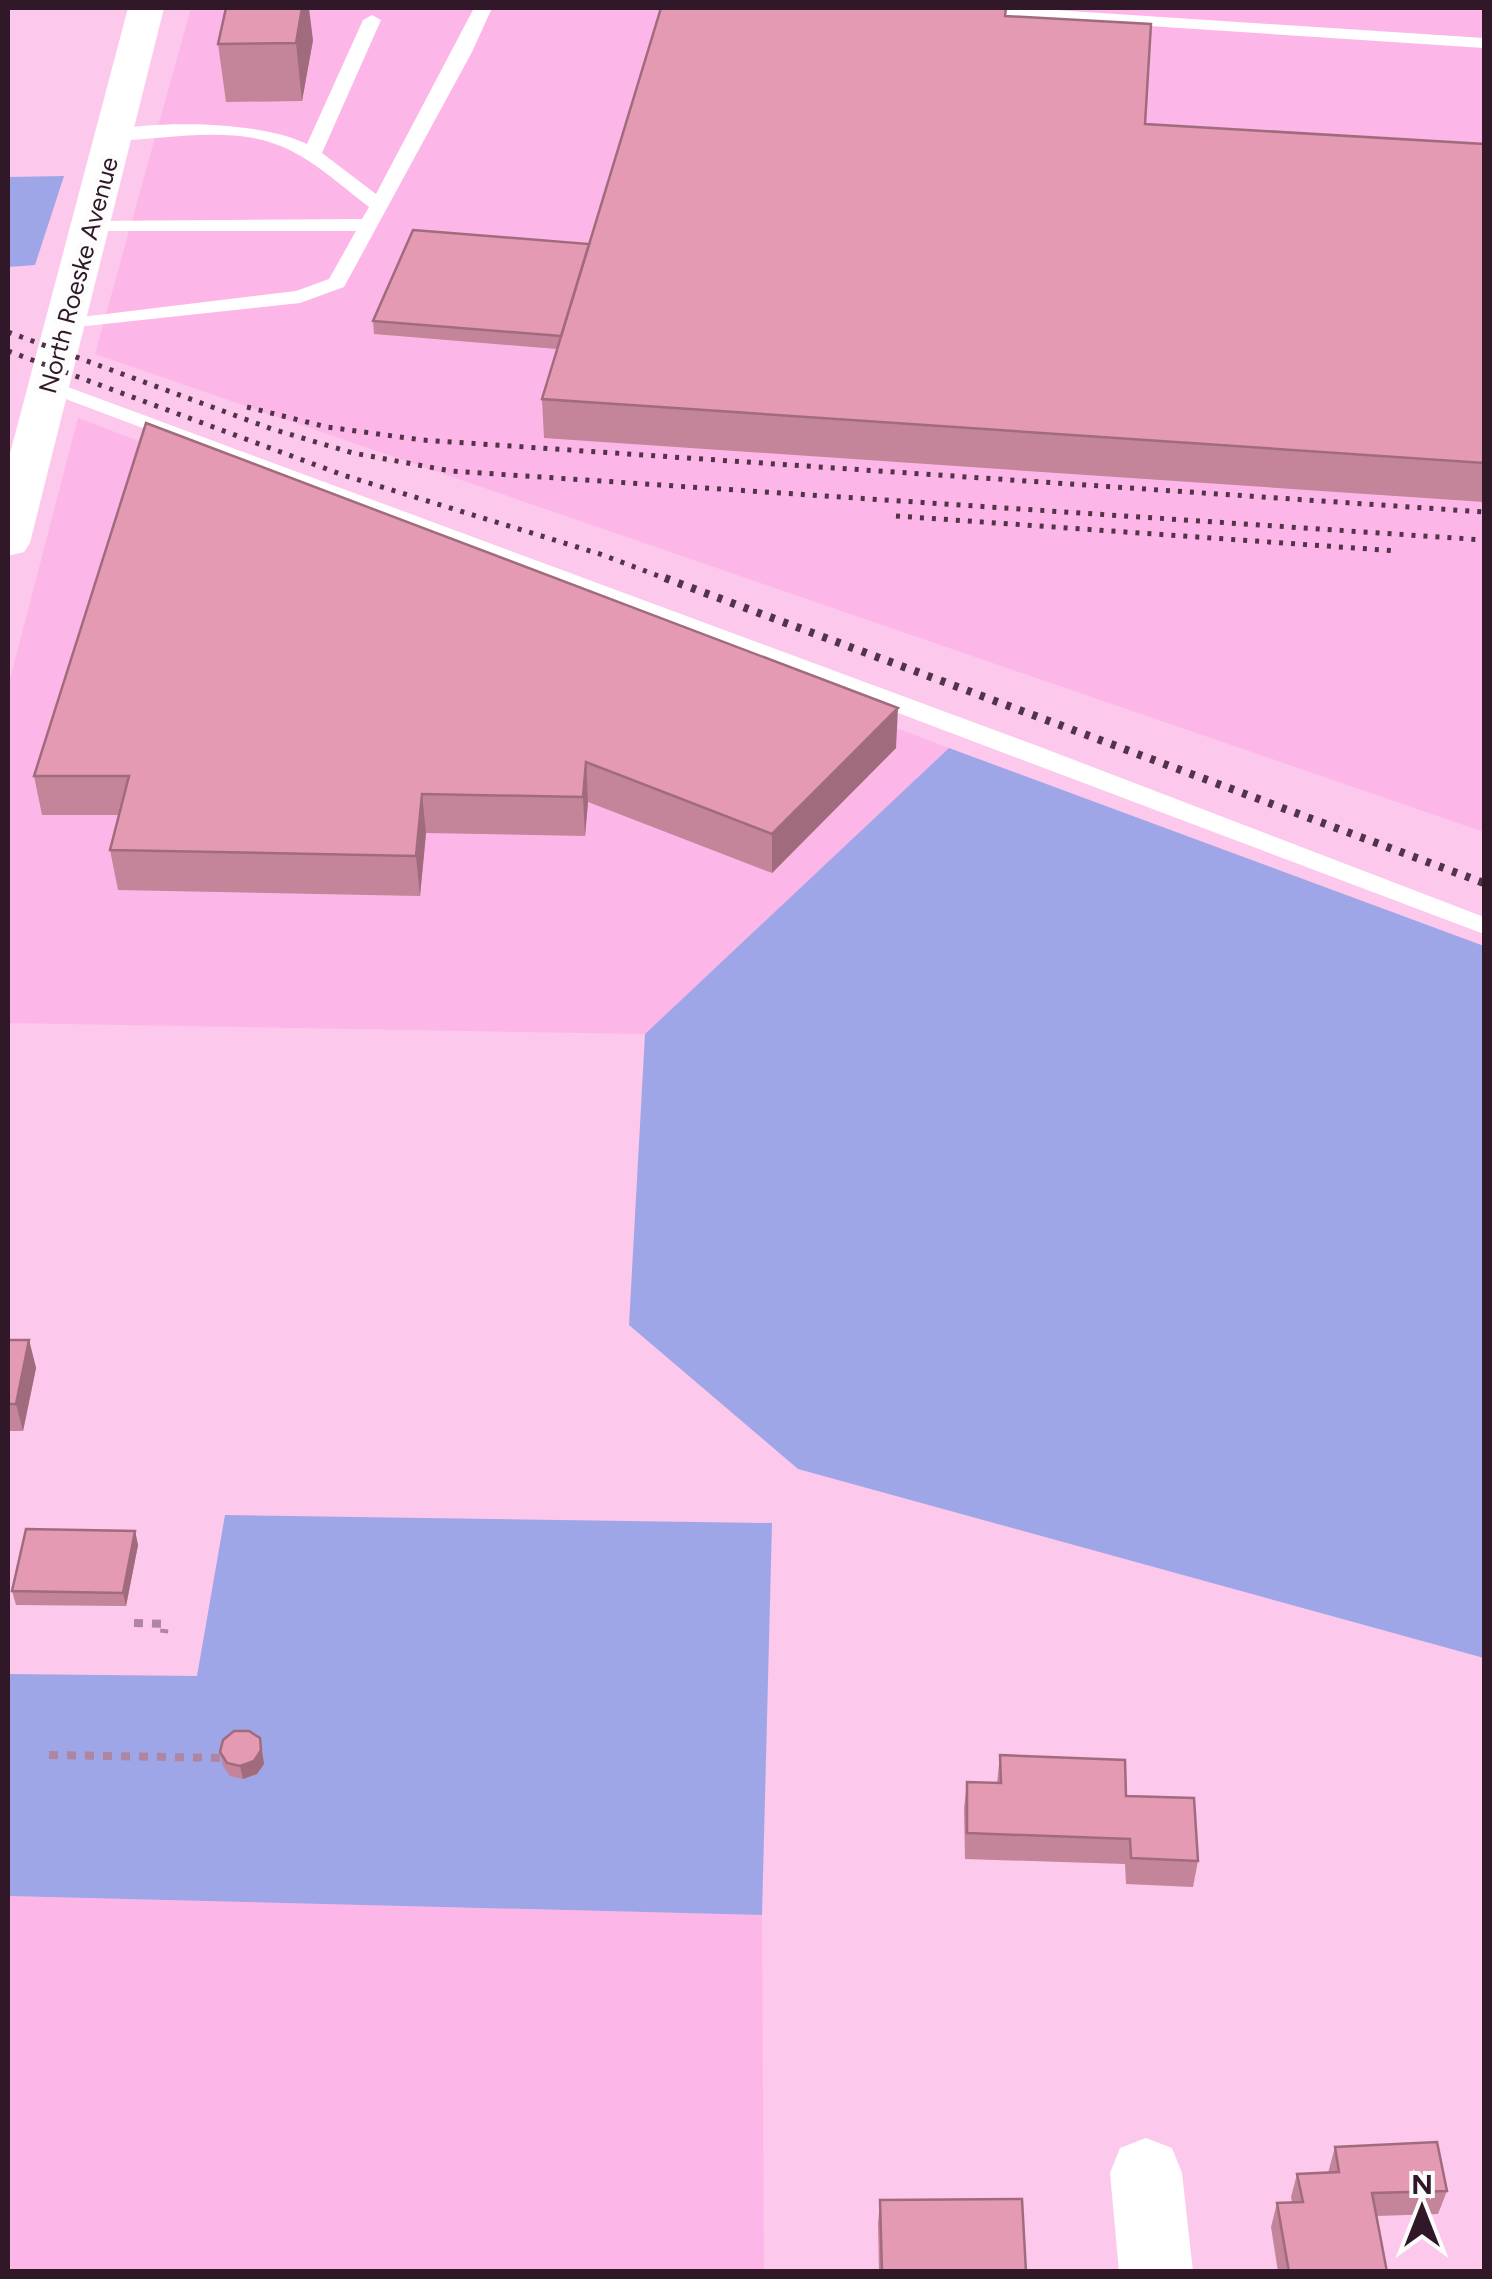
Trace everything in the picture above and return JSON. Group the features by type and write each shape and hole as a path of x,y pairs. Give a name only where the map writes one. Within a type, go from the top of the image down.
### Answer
{"street":[{"name":"North Roeske Avenue","path":"8,543 146,8"},
{"path":"1146,2174 1156,2272"}],"lane":[{"path":"65,325 300,297 336,283 463,52 483,8"},
{"path":"951,8 1484,43"},
{"path":"311,156 372,20"},
{"path":"114,135 251,134 279,138 379,205"},
{"path":"92,225 368,226"},
{"path":"49,386 1052,760 1484,926"}],"path":[{"path":"134,1624 166,1624 164,1633"},
{"path":"49,1755 224,1758"}],"shaded area":[{"path":"191,8 1484,8 1484,832 95,354"},
{"path":"64,176 35,265 8,267 8,177"},
{"path":"78,418 949,748 645,1034 8,1023 8,687"},
{"path":"949,748 1484,946 1484,1658 798,1469 629,1325 645,1034"},
{"path":"225,1515 772,1523 762,1915 8,1896 8,1674 197,1676"},
{"path":"8,1896 762,1915 764,2271 8,2272"}],"building":[{"path":"226,8 302,8 296,43 218,44"},
{"path":"661,8 1006,8 1005,16 1151,24 1145,124 1484,144 1484,463 542,399"},
{"path":"413,230 589,244 561,336 373,321"},
{"path":"146,423 898,708 772,834 586,762 583,797 422,794 416,856 110,850 129,776 34,776"},
{"path":"8,1340 29,1340 16,1404 8,1404"},
{"path":"26,1529 135,1531 123,1593 12,1591"},
{"path":"234,1731 249,1731 260,1738 261,1750 254,1761 240,1766 227,1763 220,1752 223,1740"},
{"path":"1000,1755 1125,1760 1126,1796 1194,1798 1198,1861 1131,1858 1130,1839 967,1833 967,1782 1001,1783"},
{"path":"1437,2142 1447,2191 1372,2193 1387,2272 1289,2272 1277,2203 1303,2202 1297,2174 1339,2172 1335,2147"},
{"path":"1022,2199 1026,2272 882,2272 880,2200"}],"railway":[{"path":"8,332 272,429 353,453 451,471 1484,540"},
{"path":"8,351 343,475 600,554 672,581"},
{"path":"247,407 327,427 422,440 1484,512"},
{"path":"896,516 1398,551"},
{"path":"665,578 1484,883"}]}
